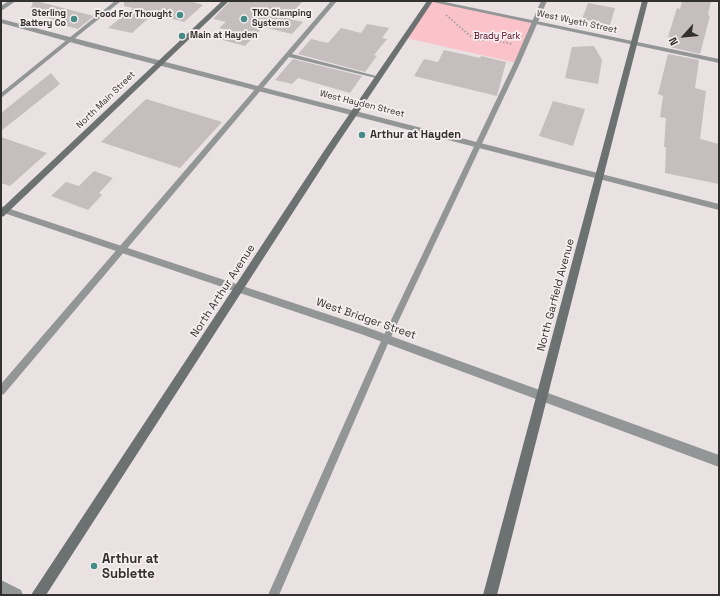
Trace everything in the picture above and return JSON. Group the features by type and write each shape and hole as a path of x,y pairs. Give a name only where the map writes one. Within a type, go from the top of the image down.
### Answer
{"main road":[{"name":"North Main Street","path":"2,211 226,1"},
{"name":"North Arthur Avenue","path":"38,595 354,113 430,1"},
{"name":"North Garfield Avenue","path":"490,595 645,1"}],"street":[{"path":"1,9 13,1"},
{"name":"West Wyeth Street","path":"430,1 719,61"},
{"name":"West Hayden Street","path":"1,21 159,64 477,144 719,208"},
{"name":"West Bridger Street","path":"2,211 122,249 386,339 719,461"},
{"path":"1,587 16,595"}],"lane":[{"path":"1,96 118,1"},
{"path":"1,391 334,1"},
{"path":"273,595 386,339 477,144 523,50 544,1"},
{"path":"288,55 378,78"}],"path":[{"path":"441,11 475,40 500,41 514,44 523,50"}],"green space":[{"name":"Brady Park","path":"430,1 535,23 517,63 406,38"}],"building":[{"path":"33,1 94,16 78,29 59,24 61,22 30,13"},
{"path":"124,1 190,1 203,5 184,22 153,14 132,33 108,28 133,8 124,6"},
{"path":"230,1 303,1 287,18 303,22 292,34 263,27 245,46 219,39 228,30 219,28 226,22 213,19"},
{"path":"682,1 711,1 708,15 710,16 700,54 670,47 670,43 676,43 676,38 668,37 677,8 680,9"},
{"path":"588,3 615,8 610,25 582,19"},
{"path":"367,24 389,28 382,38 387,39 374,55 377,56 365,72 298,54 311,39 328,43 341,28 361,33"},
{"path":"594,46 602,60 598,84 565,78 572,47"},
{"path":"444,50 506,62 497,96 414,76 424,59 438,62"},
{"path":"668,54 699,60 695,88 706,91 700,139 719,144 719,184 665,173 666,147 664,147 666,118 660,117 663,96 658,94"},
{"path":"293,59 362,76 350,93 298,78 292,84 275,80"},
{"path":"51,73 60,84 1,131 1,113"},
{"path":"146,99 222,122 180,168 101,142"},
{"path":"553,101 585,109 573,146 539,136"},
{"path":"1,137 47,153 10,186 1,183"},
{"path":"94,171 113,178 99,193 102,195 88,210 51,196 66,182 79,186"}],"place":[{"name":"Food For Thought","path":"180,15"},
{"name":"Sterling Battery Co","path":"74,19"},
{"name":"TKO Clamping Systems","path":"244,19"},
{"name":"Main at Hayden","path":"182,36"},
{"name":"Arthur at Hayden","path":"362,135"},
{"name":"Arthur at Sublette","path":"94,566"}]}
